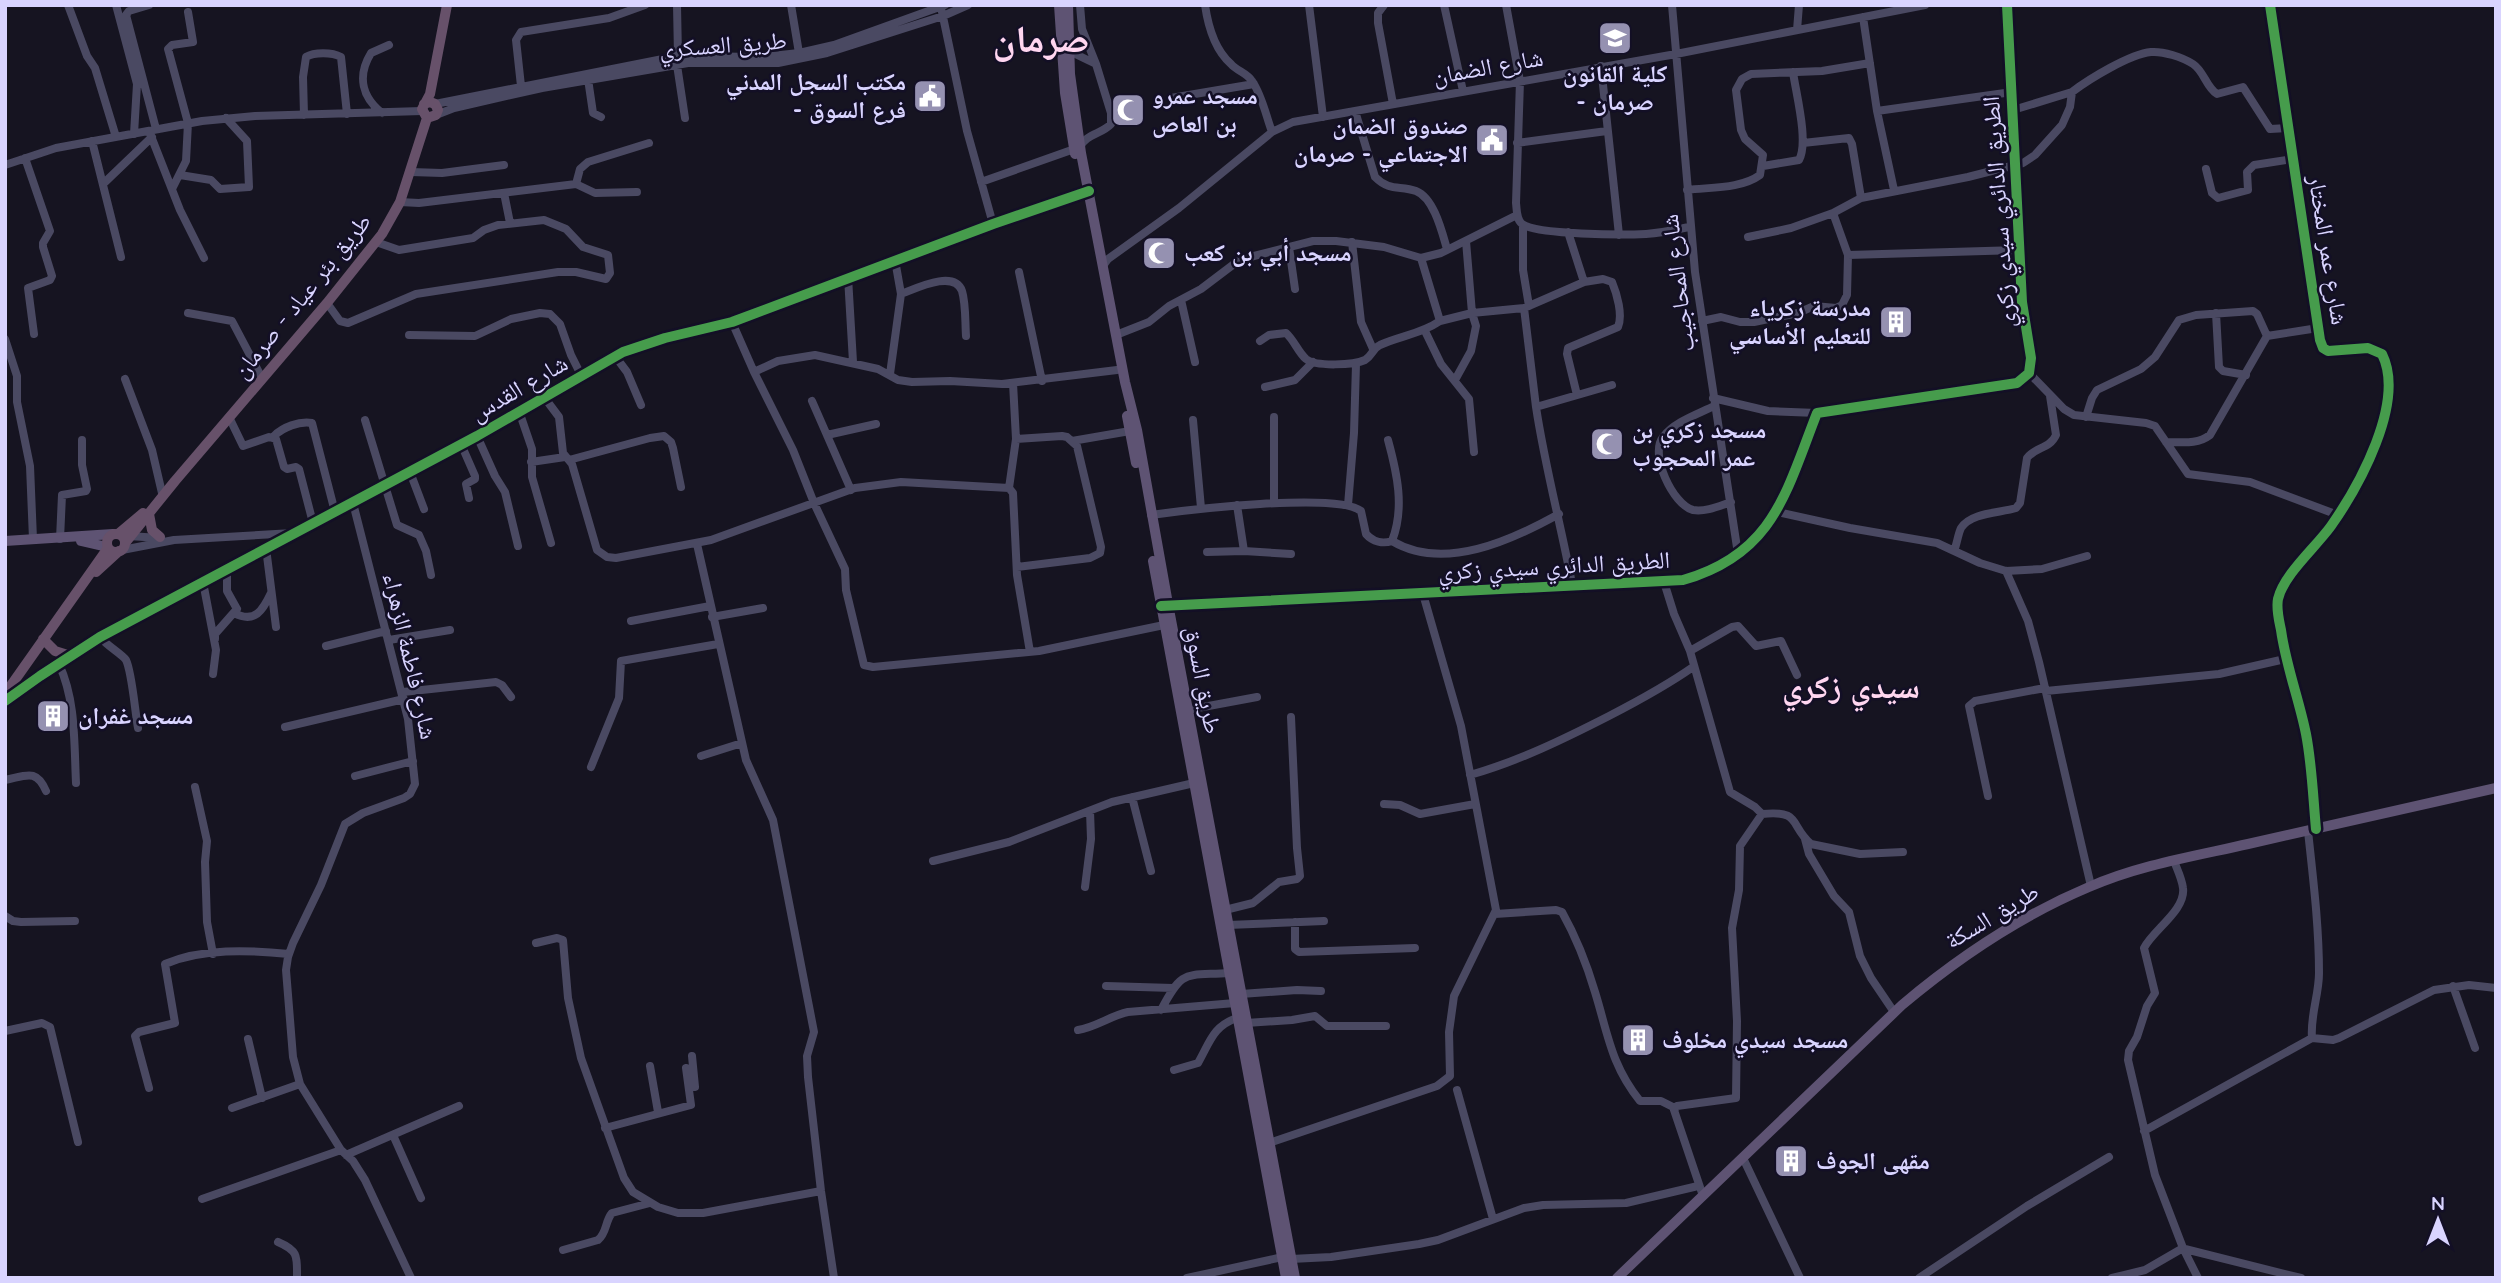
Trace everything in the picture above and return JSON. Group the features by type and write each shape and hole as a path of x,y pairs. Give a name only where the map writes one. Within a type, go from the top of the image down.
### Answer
{"highway":[{"name":"طريق بئر عياد - صرمان","path":"429,110 447,5"},
{"name":"طريق بئر عياد - صرمان","path":"122,540 149,514 376,242 400,202 411,172 454,5"},
{"name":"طريق بئر عياد - صرمان","path":"122,540 134,522 175,481"},
{"path":"149,514 152,530 160,537"},
{"path":"6,689 108,547 113,552 122,540"},
{"path":"75,595 108,560 122,540"},
{"path":"43,639 55,651 71,656"}],"main road":[{"name":"طريق السوق","path":"1068,5 1070,74 1077,148"},
{"name":"طريق السوق","path":"1058,8 1064,86 1086,192 1117,370 1187,710 1228,925 1242,1021 1294,1278"},
{"name":"طريق السوق","path":"1086,192 1137,430 1164,605 1164,625 1229,973 1238,999"},
{"path":"65,539 108,547"},
{"path":"5,541 122,540"},
{"name":"طريق السكة","path":"1617,1278 1701,1191 1744,1158 1894,1012 1948,967 1985,942 2091,886 2174,861 2496,788"},
{"name":"طريق السوق","path":"1242,1021 1269,1143 1288,1257 1286,1278"}],"street":[{"path":"68,5 94,68 116,138"},
{"path":"117,5 137,83 134,96 134,134"},
{"path":"149,5 129,11 127,15 152,132 172,190 204,258"},
{"path":"520,86 516,40 521,32 609,18 646,5"},
{"path":"677,5 677,61 685,118"},
{"path":"791,5 799,53"},
{"name":"طريق العسكري","path":"429,110 520,86 677,61 799,53 834,45 942,8 968,5"},
{"path":"981,182 1077,148 1112,122 1096,64 1082,29 1080,5"},
{"path":"1205,5 1208,21 1220,51 1229,63 1249,77 1254,84 1272,132"},
{"path":"1309,5 1323,117"},
{"path":"1384,5 1378,13 1378,23 1393,104"},
{"path":"1444,5 1463,91"},
{"path":"1506,5 1520,81 1517,143 1519,221 1523,225 1568,232 1619,235 1649,234 1689,227"},
{"name":"شارع المحاجيب","path":"1672,5 1689,227 1713,402 1738,554"},
{"path":"1797,30 1799,5"},
{"name":"شارع الضمان","path":"1103,266 1272,132 1293,122 1676,54 1925,5"},
{"name":"الطريق الدائري سيدي زكري","path":"2007,5 2022,302 2031,358 2029,373"},
{"name":"شارع عمر المختار","path":"2270,5 2323,348 2328,351 2376,349 2382,354 2388,372 2388,406 2384,422 2360,475 2338,515 2289,577 2278,599 2277,609 2285,659 2306,733 2319,968 2312,1038"},
{"path":"942,8 967,131 993,224"},
{"name":"طريق العسكري","path":"429,110 454,108 677,61 778,63 827,53 942,8"},
{"path":"172,190 186,161 188,123 169,49 172,45 192,41 188,12"},
{"path":"1863,17 1877,111 1894,190"},
{"path":"382,113 365,93 364,68 371,53 389,45"},
{"path":"1069,51 1096,64"},
{"path":"2012,110 2072,92 2092,78 2139,55 2160,52 2193,64 2211,90 2217,94 2243,87 2270,129 2288,128"},
{"path":"304,115 304,68 309,54 335,54 341,57 347,114"},
{"path":"1687,190 1752,180 1760,175 1763,155 1745,139 1741,130 1736,90 1742,79 1751,74 1870,63"},
{"path":"1601,66 1619,235"},
{"path":"1763,166 1799,160 1803,143 1793,72"},
{"path":"588,79 593,113 601,117"},
{"path":"1171,98 1254,84"},
{"path":"1877,111 2012,92"},
{"path":"1748,237 1791,228 1833,213 1861,198 1969,177 2029,159 2062,125 2070,107 2072,92"},
{"path":"5,165 56,148 226,118 429,110"},
{"path":"1355,111 1375,177 1391,188 1420,192 1434,209 1447,249"},
{"path":"180,175 211,180 220,189 249,187 247,141 226,118"},
{"path":"1517,143 1608,131"},
{"path":"103,184 152,132"},
{"path":"1803,143 1849,138 1861,198"},
{"path":"92,141 121,257"},
{"path":"576,184 580,169 588,162 649,143"},
{"path":"25,158 50,231 43,243 51,278 29,286 27,290 34,334"},
{"path":"2206,169 2212,192 2218,198 2248,190 2247,172 2254,165 2292,159"},
{"path":"411,172 442,173 504,165"},
{"path":"400,202 419,203 576,184 595,194 637,192"},
{"name":"شارع القدس","path":"5,701 100,637 477,436 615,356 665,338 732,321 1086,192"},
{"path":"504,193 510,223"},
{"path":"1702,321 1721,317 1754,322 1798,313 1814,306 1836,308 1842,305 1847,295 1848,255 1833,213"},
{"path":"1116,335 1149,322 1201,289 1238,261 1312,241 1352,242 1384,247 1421,258 1466,241 1517,215"},
{"path":"327,303 340,321 345,323 405,298 434,290 558,272 608,277 608,255 583,247 566,229 544,220 510,223 484,230 473,238 399,250 376,242"},
{"path":"1523,225 1523,270 1543,459 1559,514 1572,584"},
{"path":"1568,232 1584,282"},
{"path":"1455,380 1471,351 1476,326 1472,313 1466,241"},
{"path":"1352,242 1361,322 1373,349"},
{"path":"1099,244 1118,252"},
{"path":"1289,247 1295,289"},
{"path":"1848,255 2020,250"},
{"path":"1421,258 1440,321"},
{"path":"890,374 901,294 895,260"},
{"path":"1019,272 1042,381"},
{"path":"848,277 853,362"},
{"path":"1260,341 1269,335 1286,333 1306,359 1313,362 1356,364 1367,359 1373,349 1425,331 1440,321 1472,313 1527,307 1584,282 1603,279 1612,282 1616,291 1621,322 1618,327 1567,348 1577,396"},
{"path":"901,294 937,281 949,281 958,285 962,291 966,336"},
{"path":"1181,300 1195,362"},
{"path":"2086,417 2097,390 2141,369 2155,357 2179,320 2196,315 2253,311 2267,336"},
{"path":"188,313 232,321 262,378"},
{"path":"409,335 475,336 511,319 540,313 550,314 560,324 570,355 582,376"},
{"path":"2216,313 2219,367 2223,371 2246,374"},
{"path":"732,321 754,372 789,440 814,503 845,569 846,590 864,664 873,667 1030,652 1164,625"},
{"path":"2267,336 2318,328"},
{"path":"1425,331 1441,364 1469,399 1474,452"},
{"path":"2166,442 2194,442 2210,435 2267,336"},
{"path":"5,339 17,376 17,402 30,467 33,539"},
{"path":"754,372 761,367 795,357 815,355 853,362 912,383 1013,383 1117,370"},
{"path":"615,356 627,372 641,405"},
{"path":"1265,387 1296,380 1313,362"},
{"path":"1348,505 1356,364"},
{"path":"1731,502 1704,510 1693,510 1683,505 1675,496 1658,456 1658,445 1663,436 1713,402 1768,411 1817,413 2017,383 2029,373 2064,409 2086,417 2155,426 2182,469 2188,474 2250,482 2338,515"},
{"path":"125,379 152,450 162,493"},
{"path":"1013,383 1016,439 1009,488 1013,493 1017,567 1030,652"},
{"path":"1536,407 1612,385"},
{"path":"1955,551 1961,528 1966,522 2016,508 2020,503 2027,458 2030,453 2049,445 2056,435 2050,396"},
{"path":"544,397 559,417 567,459 572,464 596,546 600,554 616,558 697,544 739,532 851,490 901,482 1009,488"},
{"path":"812,401 851,490"},
{"path":"519,411 532,449 531,477 551,543"},
{"name":"الطريق الدائري سيدي زكري","path":"1164,605 1423,594 1572,584 1664,582 1705,574 1722,566 1762,534 1777,512 1817,413"},
{"path":"229,417 243,446 274,436 282,429 306,422 312,423 335,512"},
{"path":"1274,503 1275,417"},
{"path":"365,420 397,524 400,528 413,531 424,542 431,575"},
{"path":"1193,420 1201,508"},
{"path":"827,435 876,425"},
{"path":"1072,441 1130,431"},
{"path":"274,436 284,467 296,467 299,470 313,523"},
{"path":"477,436 505,492 518,546"},
{"path":"531,462 567,459 664,436 671,442 681,487"},
{"path":"1016,439 1062,436 1072,441 1080,453 1101,547 1100,553 1090,558 1017,567"},
{"path":"65,539 62,495 87,489 82,465 82,440"},
{"path":"1388,440 1397,473 1398,524 1392,541"},
{"path":"461,444 475,477 467,484 469,498"},
{"path":"410,472 424,509"},
{"name":"شارع فاطمة الزهراء","path":"353,503 403,695 415,784 411,794 397,802 363,813 345,824 289,954 286,970 288,1001 293,1057 300,1084 343,1153 358,1167 411,1278"},
{"path":"1151,515 1201,508 1274,503 1348,505 1361,511 1369,537 1435,554 1450,554 1501,542 1559,514"},
{"path":"1237,505 1244,551"},
{"path":"1777,512 1919,539 1955,551 1980,564 2006,571 2042,569 2087,556"},
{"path":"122,540 296,533"},
{"path":"122,540 160,537 174,540"},
{"path":"697,544 746,761 773,820 814,1032 807,1056 821,1191 834,1278"},
{"path":"266,548 276,627"},
{"path":"1207,552 1291,554"},
{"path":"228,569 227,591 237,608"},
{"path":"2006,571 2028,621 2091,886"},
{"path":"203,582 216,650"},
{"path":"1664,582 1690,651 1728,788 1762,814 1794,818 1809,854 1835,896 1849,912 1860,956 1894,1012"},
{"path":"237,608 234,614 242,617 261,613 272,591"},
{"path":"1269,1143 1394,1101 1446,1080 1450,1070 1449,1032 1454,996 1495,914 1461,726 1423,594"},
{"path":"631,621 710,606"},
{"path":"213,674 215,634 237,608"},
{"path":"712,617 763,608"},
{"path":"1690,651 1738,626 1756,646 1781,641 1797,675"},
{"path":"326,646 387,636 450,631"},
{"path":"100,637 127,662 138,728"},
{"path":"591,767 619,698 621,661 718,644"},
{"path":"1988,796 1969,706 1975,701 2046,690 2219,674 2285,659"},
{"path":"59,664 67,682 72,706 76,783"},
{"path":"1470,775 1557,743 1651,694 1693,667"},
{"path":"285,727 403,695 496,682 502,685 511,697"},
{"path":"1187,710 1257,697"},
{"path":"1225,910 1253,903 1279,882 1300,876 1291,717"},
{"path":"701,757 742,743"},
{"path":"355,776 413,761"},
{"path":"5,780 32,775 41,779 46,791"},
{"path":"933,861 1009,842 1132,797 1194,783"},
{"path":"195,787 207,841 207,922 213,954"},
{"path":"1132,797 1151,871"},
{"path":"1384,804 1400,806 1420,814 1475,804"},
{"path":"1085,887 1091,839 1090,811"},
{"path":"1495,914 1556,910 1562,912 1584,960 1613,1058 1640,1101 1661,1101 1675,1108 1736,1098 1737,1021 1732,928 1739,890 1740,846 1762,814"},
{"path":"1805,839 1811,844 1860,854 1903,852"},
{"path":"2174,861 2183,887 2182,897 2169,918 2144,948 2155,993 2127,1056 2155,1175 2198,1278"},
{"path":"5,916 21,922 75,921"},
{"path":"1228,925 1324,921"},
{"path":"1295,922 1295,949 1299,952 1416,948"},
{"path":"536,943 557,937 563,940 568,998 585,1073 618,1166 628,1186 650,1203 669,1211 703,1213 821,1191"},
{"path":"149,1088 135,1036 138,1032 175,1023 175,1010 165,964 179,958 213,954 264,951 289,954"},
{"path":"1161,1010 1173,988 1186,976 1229,973"},
{"path":"1105,986 1173,988"},
{"path":"2144,1131 2312,1038 2339,1038 2425,994 2453,986 2496,988"},
{"path":"2453,986 2474,1048"},
{"path":"1078,1030 1091,1028 1115,1015 1288,990 1321,991"},
{"path":"1174,1070 1198,1063 1214,1032 1223,1023 1315,1016 1327,1026 1386,1026"},
{"path":"5,1031 42,1023 50,1027 78,1142"},
{"path":"248,1039 262,1097"},
{"path":"605,1128 695,1103 692,1056"},
{"path":"650,1066 658,1112"},
{"path":"686,1068 691,1105"},
{"path":"232,1108 300,1084"},
{"path":"1457,1090 1493,1219"},
{"path":"202,1199 393,1135 459,1106"},
{"path":"1187,1278 1288,1257 1331,1257 1419,1244 1438,1240 1524,1208 1626,1203 1701,1191 1675,1108"},
{"path":"393,1135 421,1198"},
{"path":"1919,1278 2027,1206 2109,1157"},
{"path":"1744,1158 1800,1278"},
{"path":"563,1250 598,1240 603,1236 612,1213 650,1203"},
{"path":"278,1242 290,1248 297,1257 297,1278"},
{"path":"2112,1278 2145,1270 2184,1248 2301,1278"},
{"path":"1231,1278 1233,1267"}],"cycle path":[{"path":"1161,606 1683,580 1714,569 1738,554 1757,537 1785,494 1817,413 2017,383 2029,373 2031,358 2022,302 2007,5"},
{"path":"2270,5 2320,340 2323,348 2328,351 2368,348 2382,354 2388,374 2384,419 2366,467 2325,534 2293,570 2278,599 2283,643 2308,746 2316,829"},
{"path":"5,701 100,637 477,436 623,352 665,338 732,322 1089,191"}],"place":[{"name":"كلية القانون - صرمان","path":"1615,38"},
{"name":"مكتب السجل المدني - فرع السوق","path":"930,96"},
{"name":"مسجد عمرو بن العاص","path":"1128,110"},
{"name":"صندوق الضمان الاجتماعي - صرمان","path":"1492,140"},
{"name":"مسجد أبي بن كعب","path":"1159,253"},
{"name":"مدرسة زكرياء للتعليم الأساسي","path":"1896,322"},
{"name":"مسجد زكري بن عمر المحجوب","path":"1607,444"},
{"name":"مسجد غفران","path":"53,716"},
{"name":"مسجد سيدي مخلوف","path":"1638,1040"},
{"name":"مقهى الجوف","path":"1791,1161"}],"district":[{"name":"صرمان","path":"1041,39"},
{"name":"سيدي زكري","path":"1851,687"}]}
